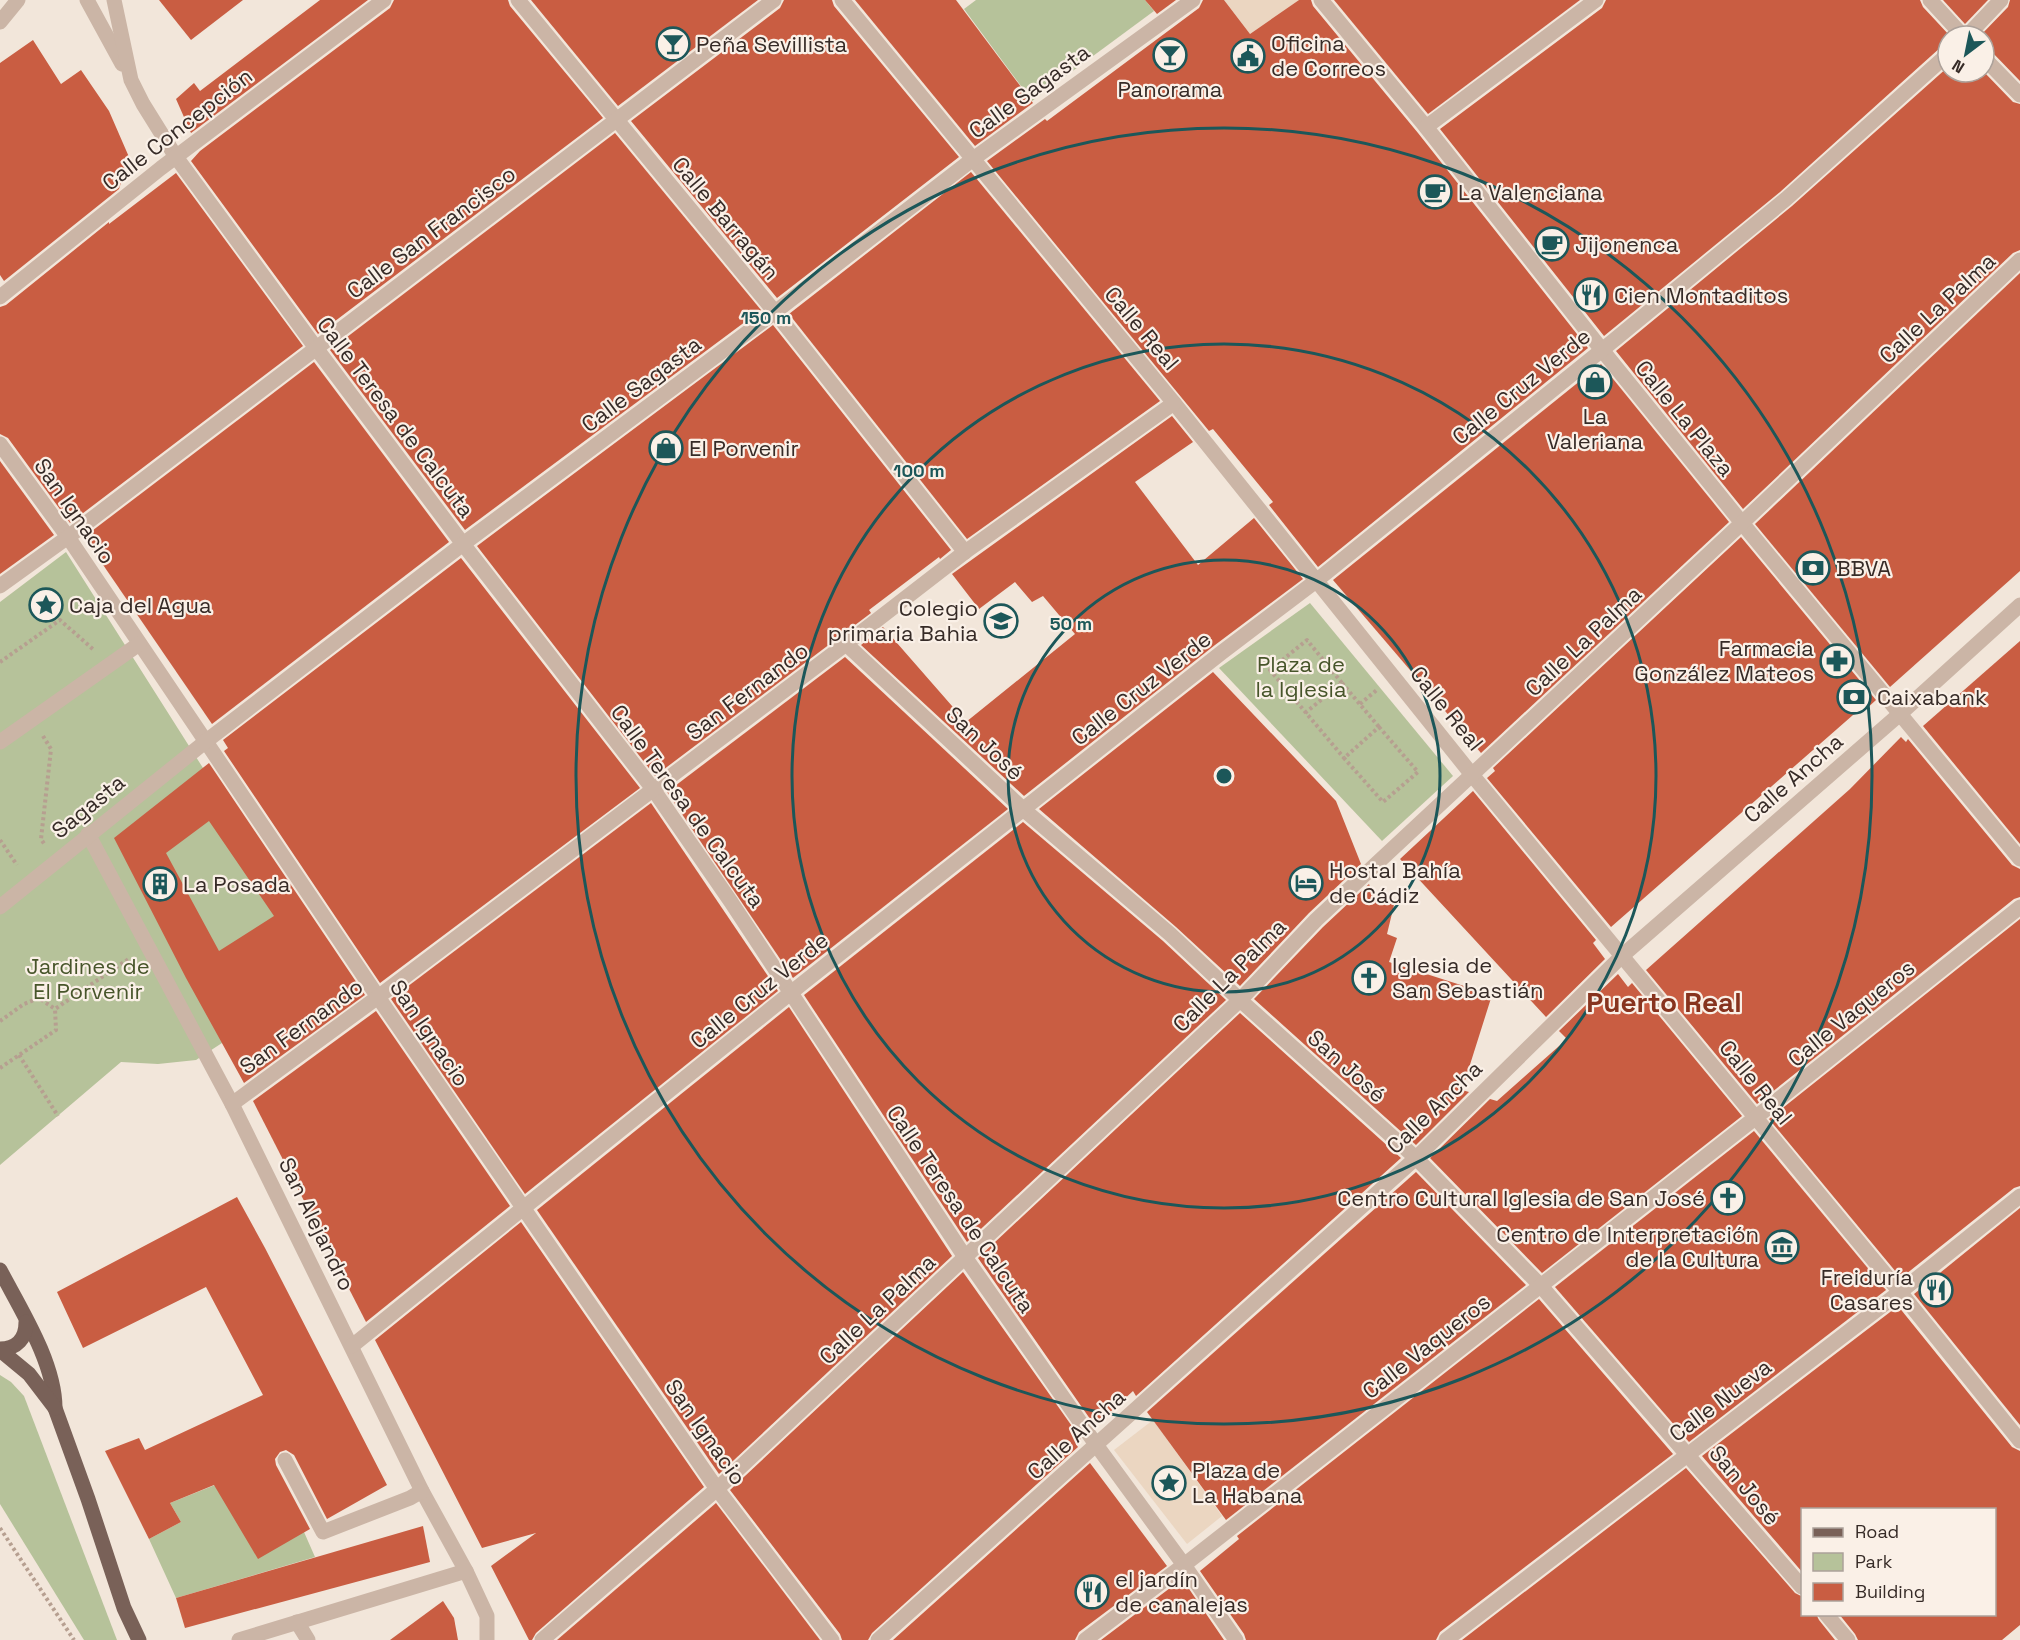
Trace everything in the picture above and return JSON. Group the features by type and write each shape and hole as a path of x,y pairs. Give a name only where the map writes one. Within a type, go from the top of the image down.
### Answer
{"main road":[{"path":"0,1270 40,1347 50,1373 55,1395 55,1408"},
{"path":"0,1301 12,1302 19,1307"},
{"path":"0,1349 13,1347 19,1342 24,1336 26,1322"},
{"path":"0,1349 29,1374 55,1408 88,1498 124,1608 139,1640"}],"street":[{"path":"0,22 15,0"},
{"path":"87,0 131,80"},
{"name":"Calle Teresa de Calcuta","path":"114,0 131,80 176,157 463,544 653,789 731,902 964,1257 1236,1640"},
{"name":"Calle Concepción","path":"0,297 176,157 384,0"},
{"name":"Calle Barragán","path":"518,0 775,312 965,552"},
{"name":"Calle San Francisco","path":"0,586 68,537 774,0"},
{"name":"Calle Real","path":"842,0 1174,403 1473,776 1623,955 2020,1441"},
{"name":"Calle Sagasta","path":"205,742 463,544 775,312 974,159 1192,0"},
{"name":"Calle La Plaza","path":"1321,0 1742,524 2020,859"},
{"path":"1426,128 1596,0"},
{"path":"1930,0 1953,24"},
{"path":"1977,24 2001,0"},
{"name":"Calle Cruz Verde","path":"352,1346 791,993 1316,581 1602,351 1786,199 1936,65"},
{"path":"1996,70 2020,95"},
{"name":"Calle La Palma","path":"542,1640 717,1489 1240,1000 1316,920 1742,524 2020,260"},
{"name":"San Fernando","path":"232,1104 378,997 965,552 1174,403"},
{"name":"San Ignacio","path":"0,444 68,537 378,997 717,1489 832,1640"},
{"name":"Calle Ancha","path":"878,1640 1416,1158 1623,955 1901,713 2020,605"},
{"path":"0,742 139,644"},
{"name":"San José","path":"846,644 1023,809 1170,934 1416,1158 1540,1285 1801,1585"},
{"name":"Sagasta","path":"0,907 205,742"},
{"name":"San Alejandro","path":"88,834 232,1104 422,1491 466,1571 487,1616 487,1640"},
{"name":"Calle Vaqueros","path":"1085,1640 1755,1118 2020,907"},
{"name":"Calle Nueva","path":"1446,1640 1900,1292 2020,1196"},
{"path":"285,1460 323,1532 410,1498 422,1491"},
{"path":"239,1640 466,1571"},
{"path":"1828,1616 1848,1640"},
{"path":"297,1622 308,1640"}],"path":[{"path":"0,662 60,620 110,665"},
{"path":"1307,640 1418,772 1383,802 1305,713 1270,670 1307,640"},
{"path":"1305,713 1342,683"},
{"path":"1344,758 1379,727"},
{"path":"42,839 51,749"},
{"path":"0,840 29,883"},
{"path":"55,1009 148,945"},
{"path":"0,1021 24,1004 39,999 55,1009"},
{"path":"0,1068 56,1030 55,1009"},
{"path":"19,1055 58,1116"},
{"path":"0,1528 74,1640"}],"green space":[{"path":"976,0 1145,0 1154,11 1032,101 964,9"},
{"name":"Jardines de El Porvenir","path":"66,552 203,768 302,917 222,1043 196,1060 158,1064 121,1062 0,1165 0,602"},
{"name":"Plaza de la Iglesia","path":"1310,603 1453,776 1382,841 1219,668"},
{"path":"0,1375 11,1382 24,1396 117,1640 84,1640 0,1504"},
{"path":"215,1485 304,1532 315,1557 176,1598 149,1539 181,1522 170,1503"}],"shaded area":[{"path":"1224,0 1299,0 1250,34"},
{"name":"Plaza de La Habana","path":"1153,1420 1222,1516 1187,1544 1114,1450"}],"building":[{"path":"159,0 243,0 191,40"},
{"path":"320,0 368,0 191,133 176,99 194,83 200,91"},
{"path":"394,0 508,0 510,6 603,118 318,334 191,161 200,151 390,8"},
{"path":"531,0 758,0 618,106"},
{"path":"784,0 832,0 834,6 959,157 777,298 631,121 780,8"},
{"path":"855,0 956,0 1033,103 975,146"},
{"path":"1145,0 1176,0 1157,14"},
{"path":"1203,0 1224,0 1250,34 1299,0 1311,0 1313,6 1418,133 1588,348 1318,567 1269,505 1273,502 1213,429 1209,431 987,161 1045,119 1047,121 1199,8"},
{"path":"1334,0 1580,0 1428,114"},
{"path":"1606,0 1920,0 1923,7 1939,24 1936,24 1936,52 1780,192 1604,336 1440,129 1602,8"},
{"path":"1943,0 1988,0 1965,24"},
{"path":"2010,0 2020,0 2020,81 1996,56 1996,24 1992,24 2008,7"},
{"path":"33,40 61,84 81,70 109,111 129,157 119,189 4,281 0,275 0,63"},
{"path":"1936,78 1936,84 1996,84 2013,102 2020,104 2020,250 2013,253 1743,509 1616,351 1792,206"},
{"path":"615,133 761,310 465,530 330,350"},
{"path":"971,172 1160,401 967,539 789,314"},
{"path":"176,173 303,346 70,523 8,438 0,434 0,307 6,305 109,222 109,224"},
{"path":"2020,273 2020,571 1890,687 1755,524"},
{"path":"773,325 951,550 869,610 871,613 655,776 477,546"},
{"path":"314,362 449,542 212,724 84,537"},
{"path":"1601,364 1729,522 1481,753 1333,580"},
{"path":"1172,416 1193,442 1135,482 1198,565 1254,518 1303,579 1215,645 1024,796 861,645 883,627 966,722 1075,634 1043,596 1032,602 1015,582 979,609 952,574"},
{"path":"0,461 54,535 0,574"},
{"path":"1741,537 1876,700 1864,711 1861,708 1611,927 1487,778 1495,771 1493,768"},
{"path":"461,558 640,788 380,983 224,751 228,748 223,740"},
{"path":"2020,641 2020,844 1923,726"},
{"path":"845,657 1008,809 793,978 667,792"},
{"path":"1213,672 1336,801 1361,864 1309,913 1240,986 1176,927 1039,809"},
{"path":"1901,737 1906,742 1908,739 2012,865 2020,869 2020,897 2014,899 1757,1104 1646,970 1850,789"},
{"path":"209,763 365,995 244,1083 186,978 114,838","holes":["209,821 274,916 219,951 166,853"]},
{"path":"1473,791 1596,940 1593,943 1605,959 1546,1017 1400,859"},
{"path":"651,803 778,991 525,1194 391,999"},
{"path":"1023,822 1163,941 1226,1000 967,1242 804,995"},
{"name":"Iglesia de San Sebastián","path":"1369,884 1375,898 1394,905 1387,934 1397,938 1389,962 1492,995 1462,1090 1469,1092 1416,1145 1254,999 1323,927"},
{"path":"2020,919 2020,1186 2014,1188 1901,1278 1769,1119"},
{"path":"1618,974 1628,987 1632,983 1742,1116 1542,1273 1430,1158 1490,1099 1497,1101 1567,1039 1559,1031"},
{"path":"789,1007 952,1256 719,1474 537,1210"},
{"path":"376,1011 510,1206 366,1322 253,1101"},
{"path":"1240,1013 1401,1158 1136,1396 1133,1391 1095,1426 978,1258"},
{"path":"1754,1131 1886,1290 1689,1442 1555,1287"},
{"path":"1416,1172 1526,1285 1226,1520 1147,1412"},
{"path":"237,1197 387,1485 327,1519 294,1455 286,1450 280,1452 275,1459 276,1465 310,1529 258,1559 214,1485 170,1503 181,1522 149,1539 105,1451 139,1438 145,1450 263,1395 206,1287 83,1348 57,1292"},
{"path":"2020,1208 2020,1425 1914,1294"},
{"path":"521,1222 704,1487 536,1633 532,1640 529,1640 491,1566 536,1533 482,1548 375,1340"},
{"path":"963,1272 1081,1439 1076,1444 1078,1447 872,1633 868,1640 842,1640 840,1634 730,1490"},
{"path":"1539,1299 1673,1454 1440,1632 1436,1640 1246,1640 1200,1571 1239,1539 1237,1536"},
{"path":"1898,1306 2012,1447 2020,1451 2020,1625 2002,1640 1858,1640 1841,1616 1996,1616 1996,1508 1801,1508 1801,1571 1702,1456"},
{"path":"1090,1463 1167,1566 1079,1632 1075,1640 893,1640"},
{"path":"1686,1468 1795,1593 1801,1596 1801,1616 1817,1616 1835,1640 1462,1640"},
{"path":"716,1503 820,1640 557,1640"},
{"path":"423,1526 430,1562 185,1628 176,1598"},
{"path":"1178,1582 1181,1586 1185,1583 1224,1640 1101,1640"},
{"path":"443,1601 454,1618 458,1640 390,1640"}],"place":[{"name":"Peña Sevillista","path":"673,44"},
{"name":"Panorama","path":"1170,55"},
{"name":"Oficina de Correos","path":"1248,56"},
{"name":"La Valenciana","path":"1435,192"},
{"name":"Jijonenca","path":"1552,244"},
{"name":"Cien Montaditos","path":"1591,295"},
{"name":"La Valeriana","path":"1595,382"},
{"name":"El Porvenir","path":"666,448"},
{"name":"BBVA","path":"1813,568"},
{"name":"Caja del Agua","path":"46,605"},
{"name":"Colegio primaria Bahia","path":"1001,621"},
{"name":"Farmacia González Mateos","path":"1837,661"},
{"name":"Caixabank","path":"1854,697"},
{"name":"Hostal Bahía de Cádiz","path":"1306,883"},
{"name":"La Posada","path":"160,884"},
{"name":"Iglesia de San Sebastián","path":"1369,978"},
{"name":"Centro Cultural Iglesia de San José","path":"1728,1198"},
{"name":"Centro de Interpretación de la Cultura","path":"1782,1247"},
{"name":"Freiduría Casares","path":"1936,1290"},
{"name":"Plaza de La Habana","path":"1169,1483"},
{"name":"el jardín de canalejas","path":"1092,1592"}],"district":[{"name":"Puerto Real","path":"1664,1002"}]}
